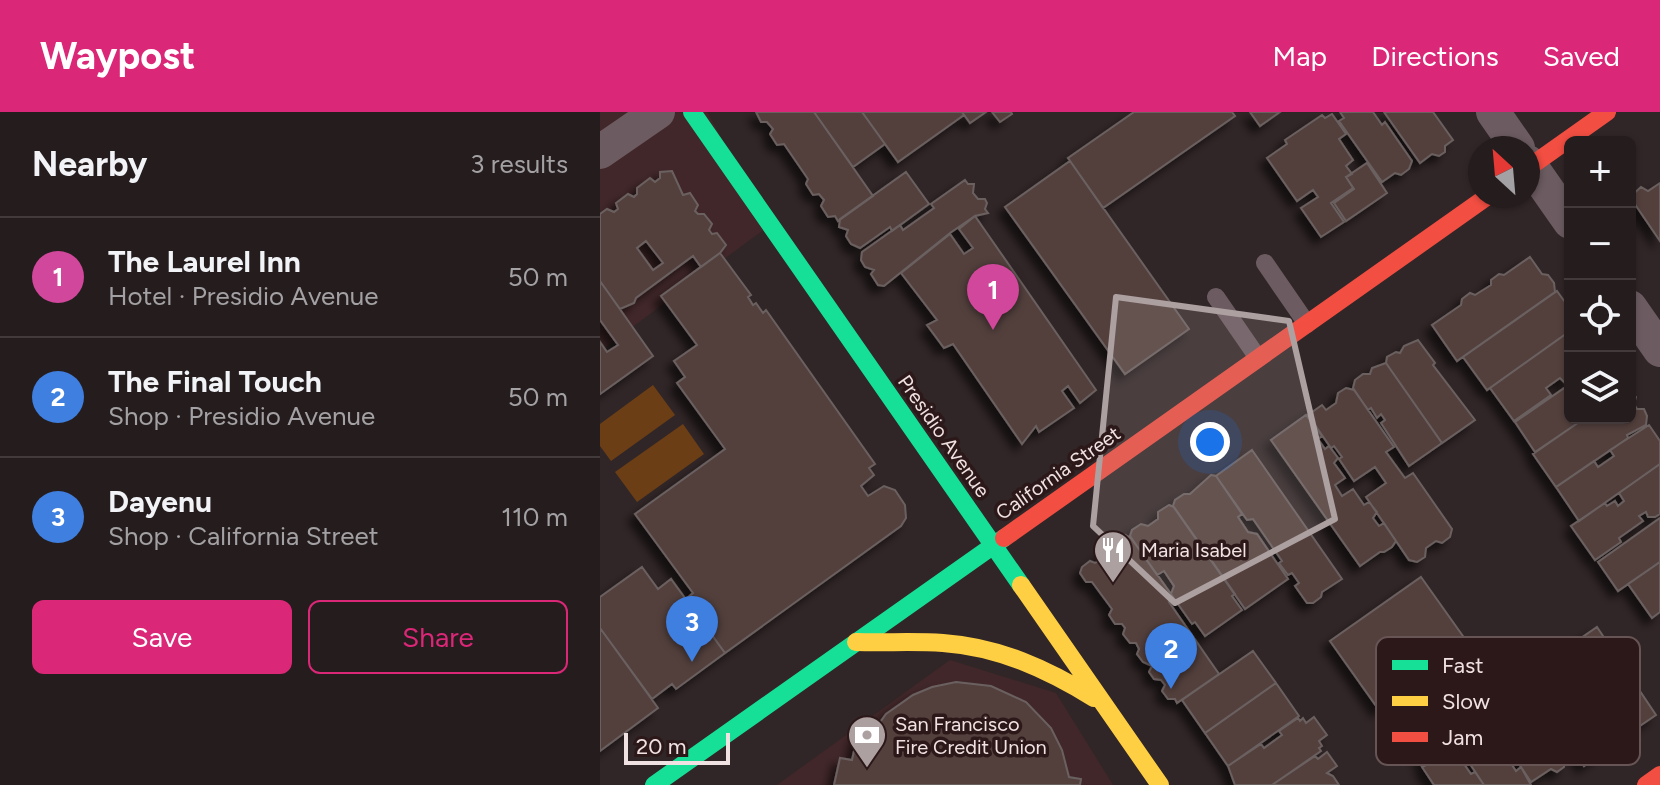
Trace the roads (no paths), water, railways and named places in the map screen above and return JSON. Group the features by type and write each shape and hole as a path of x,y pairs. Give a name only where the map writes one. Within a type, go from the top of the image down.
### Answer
{"main road":[{"name":"Presidio Avenue","path":"692,112 1160,785"},
{"path":"1540,153 1607,112"},
{"name":"California Street","path":"654,785 1471,208"},
{"path":"856,642 945,643 978,647 1051,673 1106,705"},
{"path":"1646,785 1660,775"}],"street":[{"path":"600,152 658,112"},
{"path":"1493,112 1509,136"},
{"path":"1540,180 1564,214"},
{"path":"1636,316 1660,350"}],"lane":[{"path":"1265,263 1307,324"},
{"path":"1216,297 1258,358"}],"place":[{"name":"The Laurel Inn","path":"993,330"},
{"name":"Maria Isabel","path":"1113,584"},
{"name":"Dayenu","path":"692,662"},
{"name":"The Final Touch","path":"1171,689"},
{"name":"San Francisco Fire Credit Union","path":"867,769"}]}
